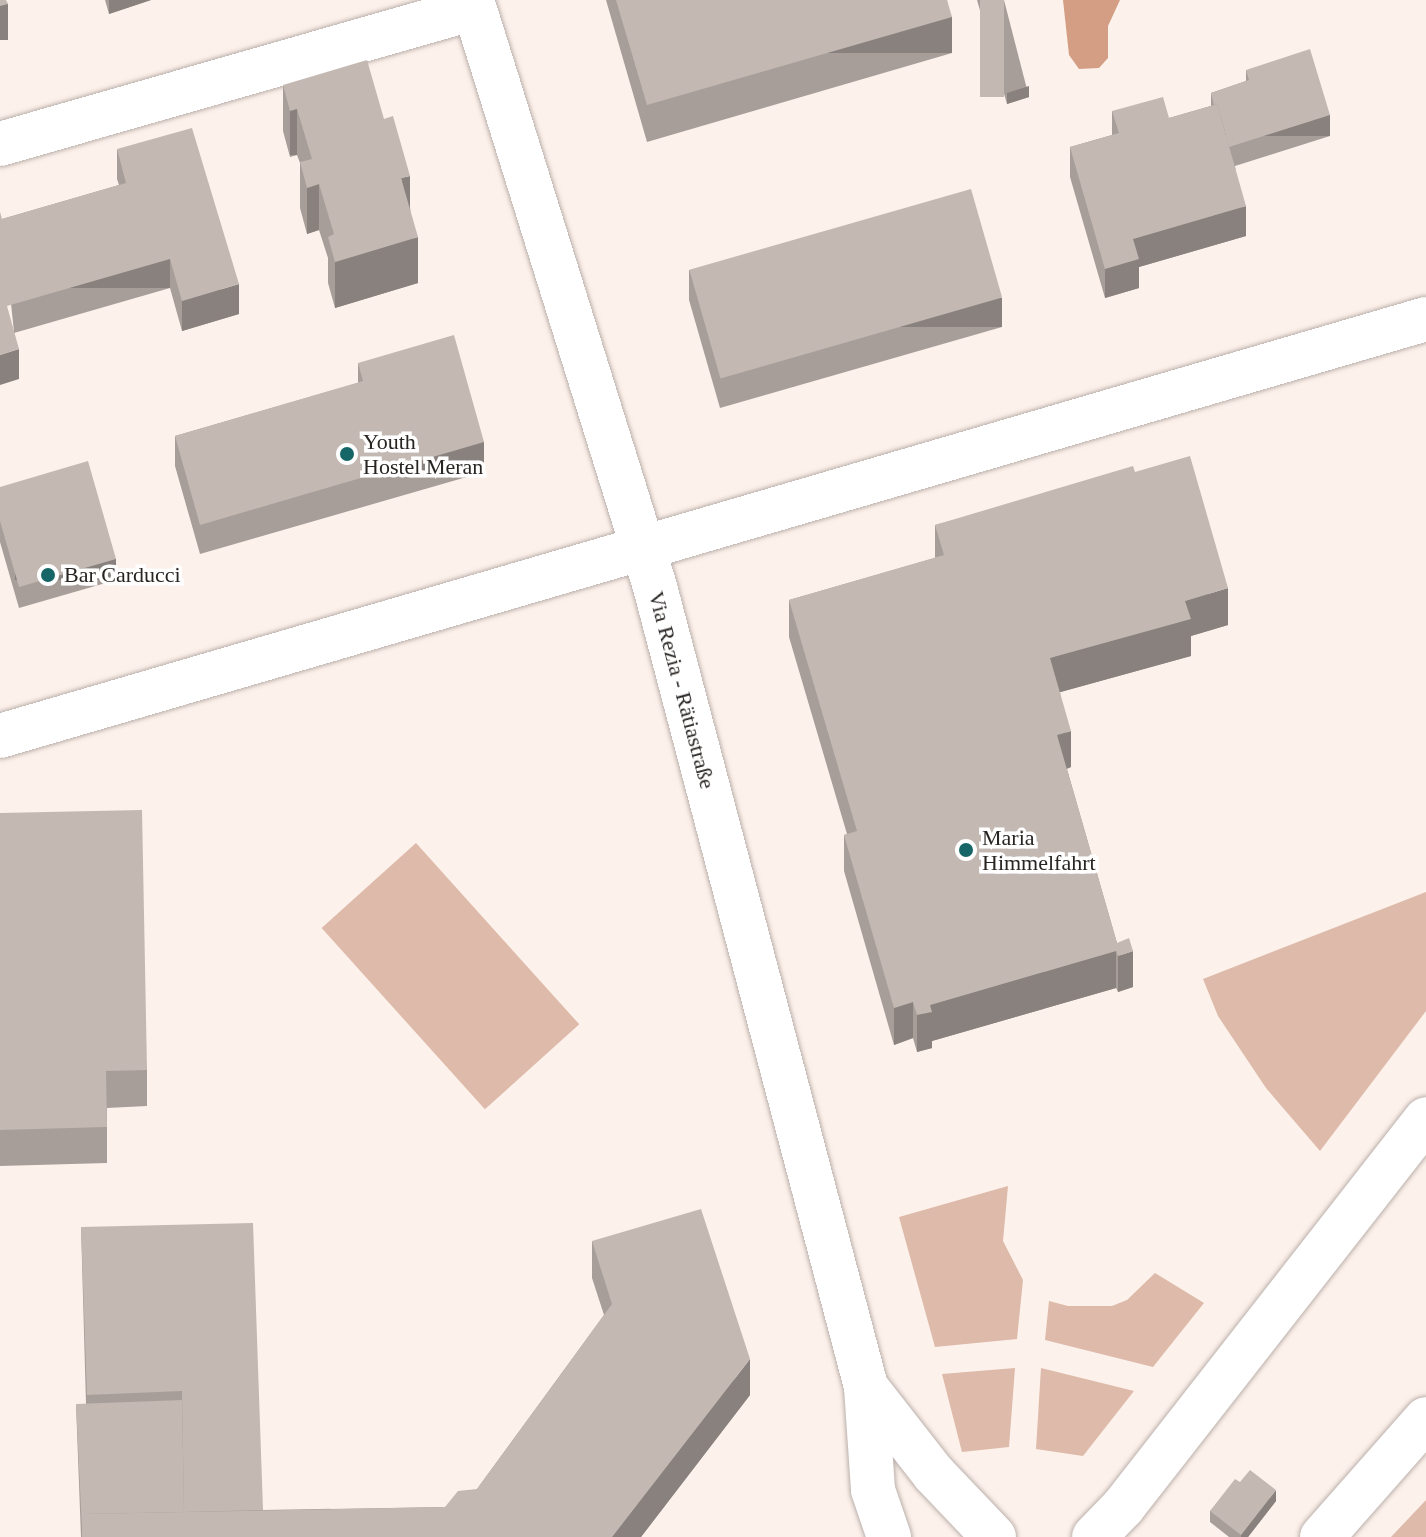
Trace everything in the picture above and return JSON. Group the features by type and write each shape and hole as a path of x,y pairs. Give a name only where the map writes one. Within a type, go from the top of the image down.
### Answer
{"street":[{"path":"0,144 473,4"},
{"name":"Via Rezia - Rätiastraße","path":"473,4 644,548 866,1387"},
{"path":"0,736 1426,319"},
{"path":"1094,1537 1123,1507 1426,1119"},
{"path":"866,1387 873,1490 889,1537"},
{"path":"866,1387 934,1474 994,1537"},
{"path":"1322,1537 1426,1419"}],"shaded area":[{"path":"1063,0 1120,0 1108,26 1108,58 1099,68 1079,69 1069,55"},
{"path":"416,843 579,1024 485,1109 322,928"},
{"path":"1426,892 1426,1011 1320,1151 1266,1088 1218,1016 1203,979"},
{"path":"1008,1186 1003,1241 1023,1280 1017,1339 935,1347 899,1217"},
{"path":"1155,1273 1204,1303 1153,1367 1045,1340 1049,1301 1068,1306 1112,1306 1127,1300"},
{"path":"1015,1368 1009,1447 962,1452 942,1374"},
{"path":"1041,1368 1134,1391 1083,1456 1036,1449"},
{"path":"1426,1500 1426,1537 1391,1537"}],"building":[{"path":"616,0 947,0 952,17 647,105"},
{"path":"980,0 1004,0 1004,97 980,97"},
{"path":"1310,49 1330,115 1229,147 1211,93 1249,80 1246,70"},
{"path":"367,60 384,119 393,116 410,176 401,178 418,237 335,262 328,237 334,234 319,184 307,188 300,162 312,159 297,109 290,111 283,85"},
{"path":"1163,97 1169,118 1217,104 1246,206 1133,239 1139,259 1105,269 1070,147 1119,133 1112,111"},
{"path":"192,128 239,284 182,301 170,259 7,306 19,349 0,355 0,212 2,219 126,183 117,149"},
{"path":"971,189 1002,298 720,378 689,270"},
{"name":"Youth Hostel Meran","path":"454,335 484,442 200,525 175,436 363,381 358,363"},
{"path":"1190,456 1228,588 1185,601 1191,619 1050,658 1071,731 1057,735 1117,943 1129,938 1133,951 1118,956 1116,951 930,1005 932,1012 917,1015 913,1002 894,1008 844,835 857,831 789,600 944,555 935,525 1133,466 1135,472"},
{"path":"88,461 116,559 19,587 0,521 0,487"},
{"path":"142,810 147,1070 106,1071 107,1127 0,1130 0,813"},
{"path":"701,1209 750,1359 612,1537 82,1537 82,1514 445,1507 458,1491 477,1489 612,1304 592,1241"},
{"path":"253,1223 263,1510 184,1512 182,1391 87,1395 81,1227"},
{"path":"182,1400 184,1512 82,1514 82,1529 76,1404"},
{"path":"1250,1470 1276,1490 1241,1535 1210,1511 1235,1479 1240,1482"}],"place":[{"name":"Youth Hostel Meran","path":"347,454"},
{"name":"Bar Carducci","path":"48,575"},
{"name":"Maria Himmelfahrt","path":"966,850"}]}
